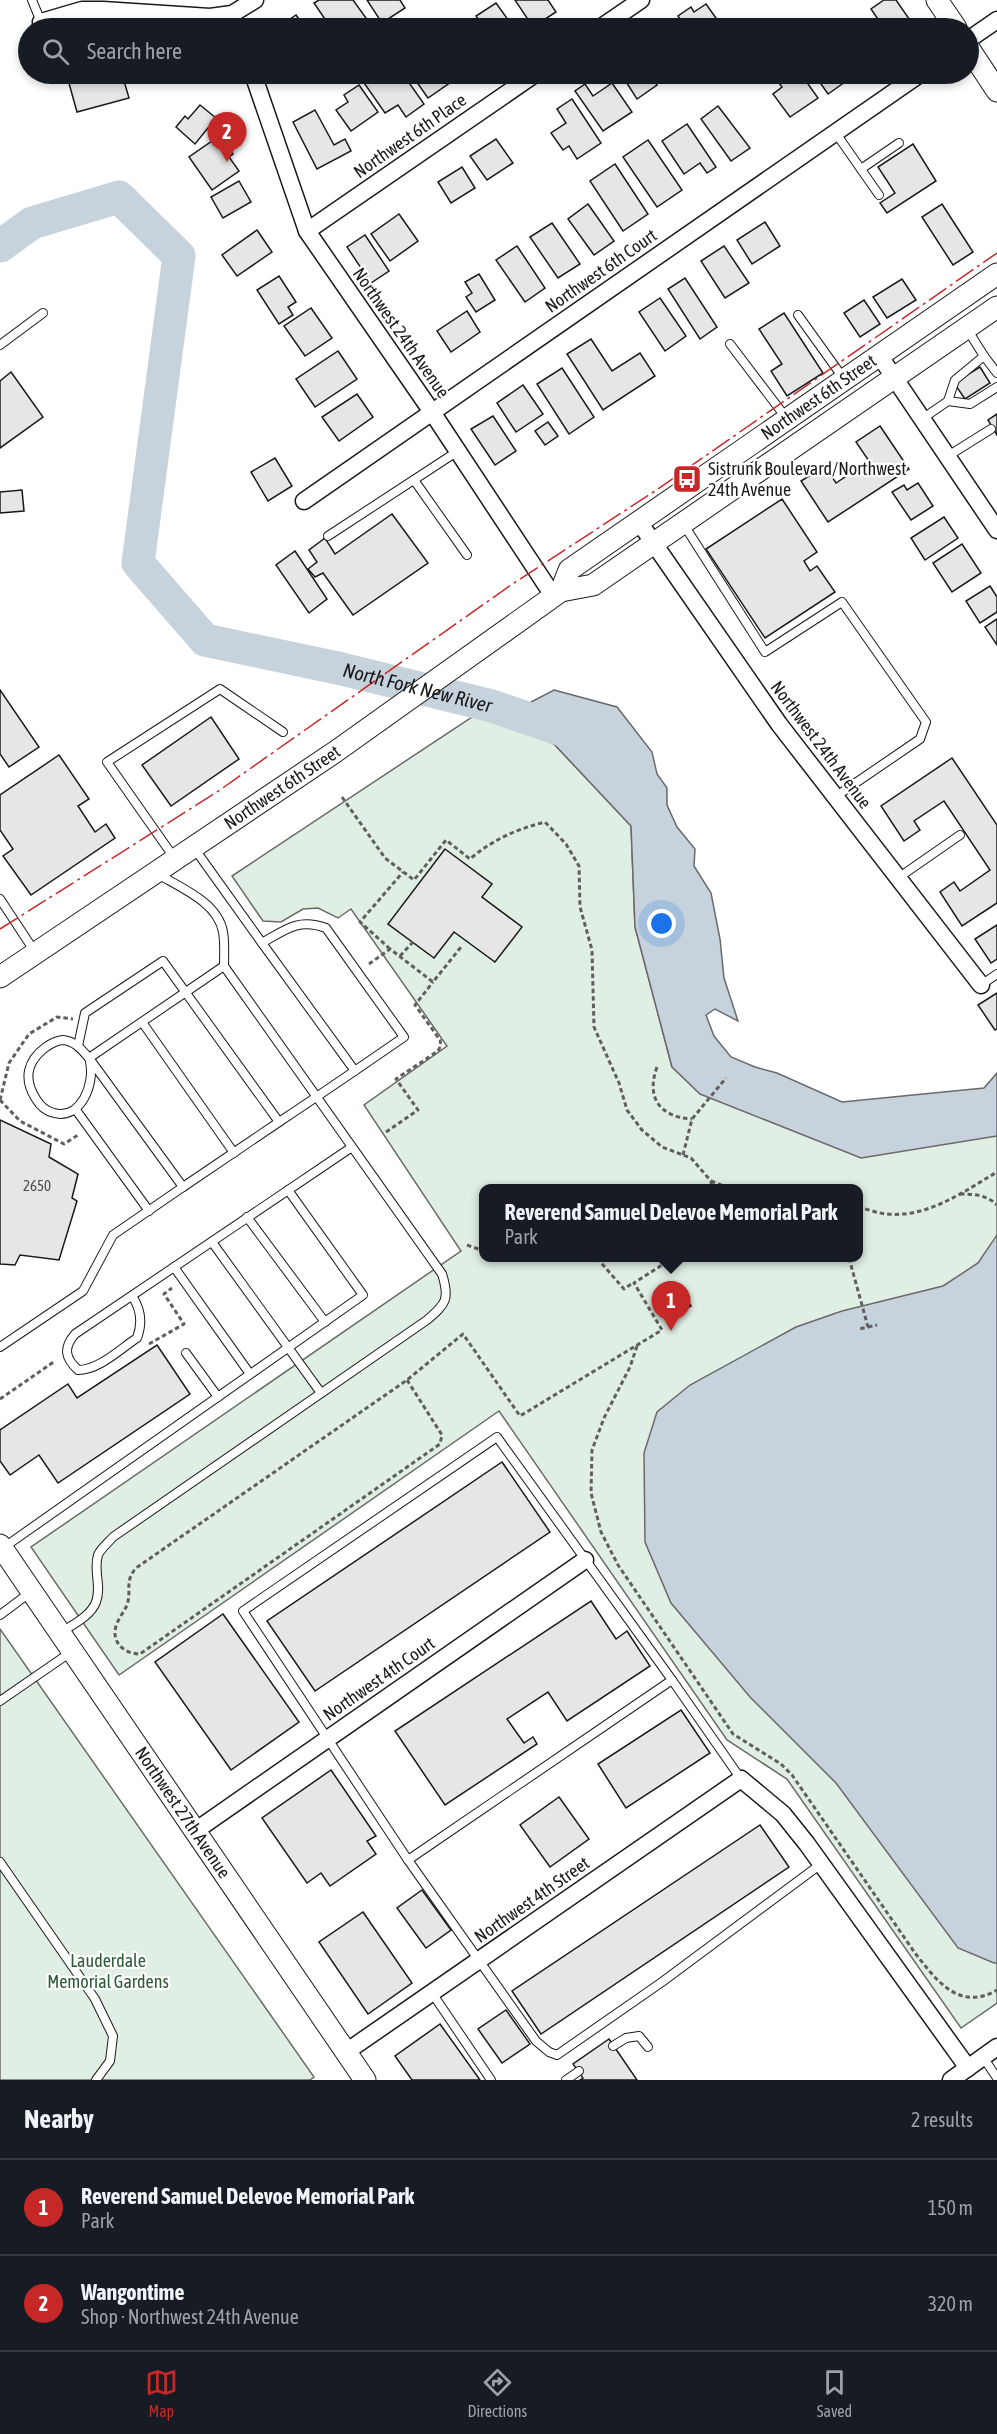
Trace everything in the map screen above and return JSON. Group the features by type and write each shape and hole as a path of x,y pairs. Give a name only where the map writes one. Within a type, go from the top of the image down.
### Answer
{"street":[{"path":"238,18 255,0"},
{"path":"615,18 641,0"},
{"path":"936,0 949,18"},
{"path":"55,18 82,10 117,10 216,18"},
{"path":"979,33 997,20"},
{"path":"979,62 997,91"},
{"name":"Northwest 24th Avenue","path":"256,84 307,231 558,594"},
{"name":"Northwest 6th Place","path":"307,231 520,84"},
{"name":"Northwest 6th Court","path":"304,501 905,84"},
{"name":"Northwest 6th Street","path":"558,594 569,570 997,274"},
{"name":"Northwest 6th Street","path":"0,976 335,752 558,594 592,585 966,328 994,313"},
{"path":"879,355 997,530"},
{"name":"Northwest 24th Avenue","path":"639,522 779,724 981,985"},
{"name":"Northwest 27th Avenue","path":"1,1547 346,2052 360,2078"},
{"name":"Northwest 4th Court","path":"195,1831 585,1560"},
{"path":"741,1779 783,1814 968,2068"},
{"name":"Northwest 4th Street","path":"346,2052 741,1779"},
{"path":"951,2080 990,2052"}],"lane":[{"path":"32,0 39,18"},
{"path":"835,132 879,195"},
{"path":"861,169 899,142"},
{"path":"0,345 43,312"},
{"path":"798,315 845,379"},
{"path":"966,328 997,373"},
{"path":"730,344 787,419"},
{"path":"922,419 948,401 955,380 984,356"},
{"path":"948,401 970,404 997,387"},
{"path":"948,456 991,429"},
{"path":"328,536 458,451"},
{"path":"414,480 466,555"},
{"path":"683,524 765,652 842,602 926,722 920,739 835,797"},
{"path":"175,860 107,762 220,689 283,732"},
{"path":"898,878 960,835"},
{"path":"193,847 355,1071"},
{"path":"60,1633 85,1616 96,1603 99,1585 96,1570 99,1553 113,1537 443,1307 447,1291 441,1274 225,966 223,930 217,917 205,902 155,873"},
{"path":"0,899 36,953"},
{"path":"0,1347 83,1291 113,1235 404,1037 326,928 312,923 291,926 262,943"},
{"path":"78,1046 85,1013 163,961 279,1122"},
{"path":"89,1058 225,966"},
{"path":"981,985 997,974"},
{"path":"142,1022 234,1153"},
{"path":"89,1058 92,1069 90,1086 75,1110 65,1114 52,1112 40,1106 30,1091 27,1078 29,1066 38,1053 50,1044 63,1040 78,1046 89,1058 183,1187"},
{"path":"75,1110 149,1211"},
{"path":"132,1296 138,1305 140,1318 137,1338 96,1366 87,1370 78,1370 66,1354 66,1344 75,1334 352,1147"},
{"path":"1,1547 363,1295 288,1190"},
{"path":"247,1217 325,1322"},
{"path":"212,1242 321,1393"},
{"path":"174,1267 250,1374"},
{"path":"186,1353 218,1397"},
{"path":"741,1779 497,1437 243,1611 408,1860 478,1961 536,2041 549,2052 557,2055 680,1969 821,1864"},
{"path":"0,1615 32,1591"},
{"path":"0,1701 73,1651"},
{"path":"408,1860 672,1680"},
{"path":"0,1862 94,1998 113,2036 110,2061 96,2080"},
{"path":"432,1993 491,2080"},
{"path":"614,2046 626,2038 639,2036 648,2047"},
{"path":"990,2052 997,2078"},
{"path":"566,2080 579,2071"}],"path":[{"path":"342,797 385,858 414,880 446,840 470,859 487,844 525,827 545,822 566,844 579,866 580,907 592,950 594,1027 619,1083 627,1110 642,1130 662,1147 691,1158 711,1181 719,1184"},
{"path":"403,872 360,922 432,982"},
{"path":"400,956 413,942"},
{"path":"386,1132 418,1110 396,1079 438,1051 441,1046 440,1040 415,1005 460,947"},
{"path":"357,972 390,948"},
{"path":"657,1067 653,1078 653,1095 663,1110 676,1118 692,1119"},
{"path":"684,1155 692,1119 726,1078"},
{"path":"0,1099 20,1121 64,1144 80,1134"},
{"path":"863,1208 885,1214 909,1213 936,1207 997,1172"},
{"path":"959,1194 976,1194 997,1205"},
{"path":"467,1245 479,1250"},
{"path":"601,1262 624,1289 666,1262"},
{"path":"850,1262 868,1327"},
{"path":"407,1380 442,1435 440,1444 140,1654 129,1654 121,1648 116,1638 115,1627 127,1604 130,1576 136,1568 407,1380 463,1334 520,1416 662,1330 634,1283"},
{"path":"860,1329 877,1325"},
{"path":"638,1344 592,1450 591,1493 601,1532 618,1565 733,1734 781,1764 792,1774 915,1953 933,1975 948,1990 967,1998 985,1997 997,1990"}],"green space":[{"path":"481,711 554,744 631,826 635,927 672,1067 997,1136 997,2003 961,2028 787,1779 727,1740 499,1411 119,1675 31,1547 461,1251 364,1105 447,1046 351,909 338,918 318,908 303,909 281,922 263,921 232,876"},
{"name":"Lauderdale Memorial Gardens","path":"0,1629 314,2077 310,2080 0,2080"}],"shaded area":[{"name":"North Fork New River","path":"554,690 617,707 652,752 657,774 667,788 667,805 677,827 695,849 694,866 711,893 720,939 724,978 738,1021 715,1009 706,1015 714,1036 731,1057 777,1073 842,1102 984,1088 997,1073 997,1136 861,1158 700,1094 672,1067 635,927 631,826 554,744 526,731 531,702"},
{"path":"997,1235 997,1963 994,1963 958,1948 836,1783 750,1697 671,1603 645,1542 644,1453 657,1412 690,1385 796,1327 842,1311 943,1286 978,1263"}],"building":[{"path":"319,0 353,0 366,18 324,18 314,3"},
{"path":"367,0 400,0 405,8 390,18 379,18"},
{"path":"515,0 548,0 556,12 547,18 527,18"},
{"path":"884,0 896,0 908,18 877,18 871,9"},
{"path":"496,3 507,18 478,18 476,16"},
{"path":"706,4 716,18 679,18 678,16 691,7 694,12"},
{"path":"69,84 125,84 129,98 77,112"},
{"path":"365,84 410,84 424,104 406,117 398,105 385,113"},
{"path":"418,84 448,84 428,98"},
{"path":"585,84 593,96 613,84 632,112 603,131 575,91"},
{"path":"627,84 656,84 657,85 637,99"},
{"path":"780,84 808,84 818,98 790,117 773,94 782,87"},
{"path":"821,84 842,84 828,94"},
{"path":"359,85 378,112 351,131 336,110 348,102 344,95"},
{"path":"572,99 601,143 577,159 569,146 563,150 551,133 566,123 557,109"},
{"path":"200,105 216,118 195,144 176,127 185,116 188,119"},
{"path":"718,106 750,148 731,161 701,119"},
{"path":"315,110 334,145 345,139 351,151 317,169 293,122"},
{"path":"687,124 716,167 707,173 700,163 684,174 662,141"},
{"path":"222,134 233,154 229,157 239,171 212,190 189,157"},
{"path":"496,139 513,163 487,180 470,156"},
{"path":"648,140 682,190 657,207 623,157"},
{"path":"913,144 936,181 887,213 880,203 895,193 878,167"},
{"path":"615,164 648,214 623,231 590,181"},
{"path":"462,167 475,188 451,203 438,182"},
{"path":"239,181 251,202 223,218 211,197"},
{"path":"588,204 614,241 594,255 568,219"},
{"path":"942,204 973,252 953,265 922,217"},
{"path":"399,214 418,241 390,261 371,234"},
{"path":"765,222 780,246 752,264 737,240"},
{"path":"552,223 580,264 558,278 530,237"},
{"path":"257,230 272,252 237,276 222,255"},
{"path":"365,235 389,271 371,283 347,247"},
{"path":"517,246 545,288 525,302 496,260"},
{"path":"724,246 749,283 725,298 701,261"},
{"path":"479,274 495,300 476,312 466,297 472,293 465,282"},
{"path":"279,276 296,302 288,307 293,315 279,324 257,290"},
{"path":"685,278 717,327 700,339 668,289"},
{"path":"902,279 916,300 887,318 873,297"},
{"path":"660,298 686,336 665,351 639,312"},
{"path":"864,300 880,324 860,337 844,313"},
{"path":"311,308 332,338 305,356 284,326"},
{"path":"467,311 480,332 451,352 437,331"},
{"path":"784,313 823,373 787,396 771,371 782,364 759,329"},
{"path":"591,339 612,371 640,353 655,376 603,410 567,354"},
{"path":"338,351 357,379 315,407 296,379"},
{"path":"980,367 990,383 965,399 954,383"},
{"path":"562,368 594,417 569,434 537,384"},
{"path":"11,372 43,417 0,448 0,381"},
{"path":"523,385 543,414 516,432 497,403"},
{"path":"357,394 373,417 339,441 322,417"},
{"path":"997,414 997,435 988,420"},
{"path":"493,416 516,451 495,465 471,429"},
{"path":"548,422 558,436 545,445 535,431"},
{"path":"880,426 909,469 828,522 801,481 825,466 836,483 869,461 856,442"},
{"path":"275,458 292,486 268,501 251,472"},
{"path":"918,483 933,506 911,520 892,492 904,485 907,490"},
{"path":"22,490 24,511 0,513 0,492"},
{"path":"782,499 817,552 804,561 810,571 817,566 835,592 765,638 706,549"},
{"path":"392,514 428,563 353,615 323,573 315,577 308,569 317,562 309,550 325,538 335,554"},
{"path":"944,517 958,538 925,560 911,538"},
{"path":"962,544 981,573 952,592 933,563"},
{"path":"295,551 327,599 309,613 276,565"},
{"path":"990,586 997,597 997,612 980,623 966,601"},
{"path":"997,619 997,645 985,627"},
{"path":"0,690 39,747 9,767 0,754"},
{"path":"211,717 239,759 171,806 142,765"},
{"path":"59,755 89,799 78,806 95,832 106,824 115,838 31,895 3,856 13,849 0,830 0,795"},
{"path":"952,758 997,825 997,903 962,926 940,892 954,882 960,891 990,870 944,801 914,821 920,830 904,841 881,806"},
{"path":"445,849 492,884 482,897 522,927 495,962 454,932 434,958 388,924"},
{"path":"997,925 997,959 991,963 975,939"},
{"path":"997,993 997,1029 995,1030 978,1005"},
{"path":"0,1120 51,1144 49,1157 78,1174 72,1198 77,1201 59,1260 20,1255 15,1265 0,1264"},
{"path":"680,1288 691,1306 669,1319 658,1301"},
{"path":"157,1345 190,1394 58,1483 39,1455 10,1475 0,1461 0,1430 68,1384 77,1398"},
{"path":"502,1462 550,1532 315,1691 267,1621"},
{"path":"591,1601 616,1639 627,1631 650,1666 567,1721 548,1692 507,1719 524,1743 533,1737 537,1744 445,1805 395,1731"},
{"path":"223,1614 299,1722 231,1770 155,1662"},
{"path":"681,1710 710,1753 626,1808 598,1764"},
{"path":"331,1770 376,1836 367,1841 376,1854 330,1886 321,1873 307,1883 262,1818"},
{"path":"559,1797 589,1839 550,1867 520,1825"},
{"path":"760,1825 789,1867 541,2034 512,1991"},
{"path":"422,1890 451,1930 426,1948 397,1908"},
{"path":"363,1912 412,1983 368,2014 319,1942"},
{"path":"506,2010 530,2044 502,2063 478,2029"},
{"path":"440,2024 480,2080 412,2080 395,2056"},
{"path":"609,2039 637,2080 580,2080 583,2078 573,2064"}],"waterway":[{"name":"North Fork New River","path":"0,246 32,223 119,197 179,256 138,563 205,640 342,669 492,706 570,733"}],"power":[{"path":"0,929 217,792 511,585 655,491 997,253"}],"place":[{"name":"Wangontime","path":"227,162"},
{"name":"Sistrunk Boulevard/Northwest 24th Avenue","path":"687,479"},
{"name":"Reverend Samuel Delevoe Memorial Park","path":"671,1331"}]}
